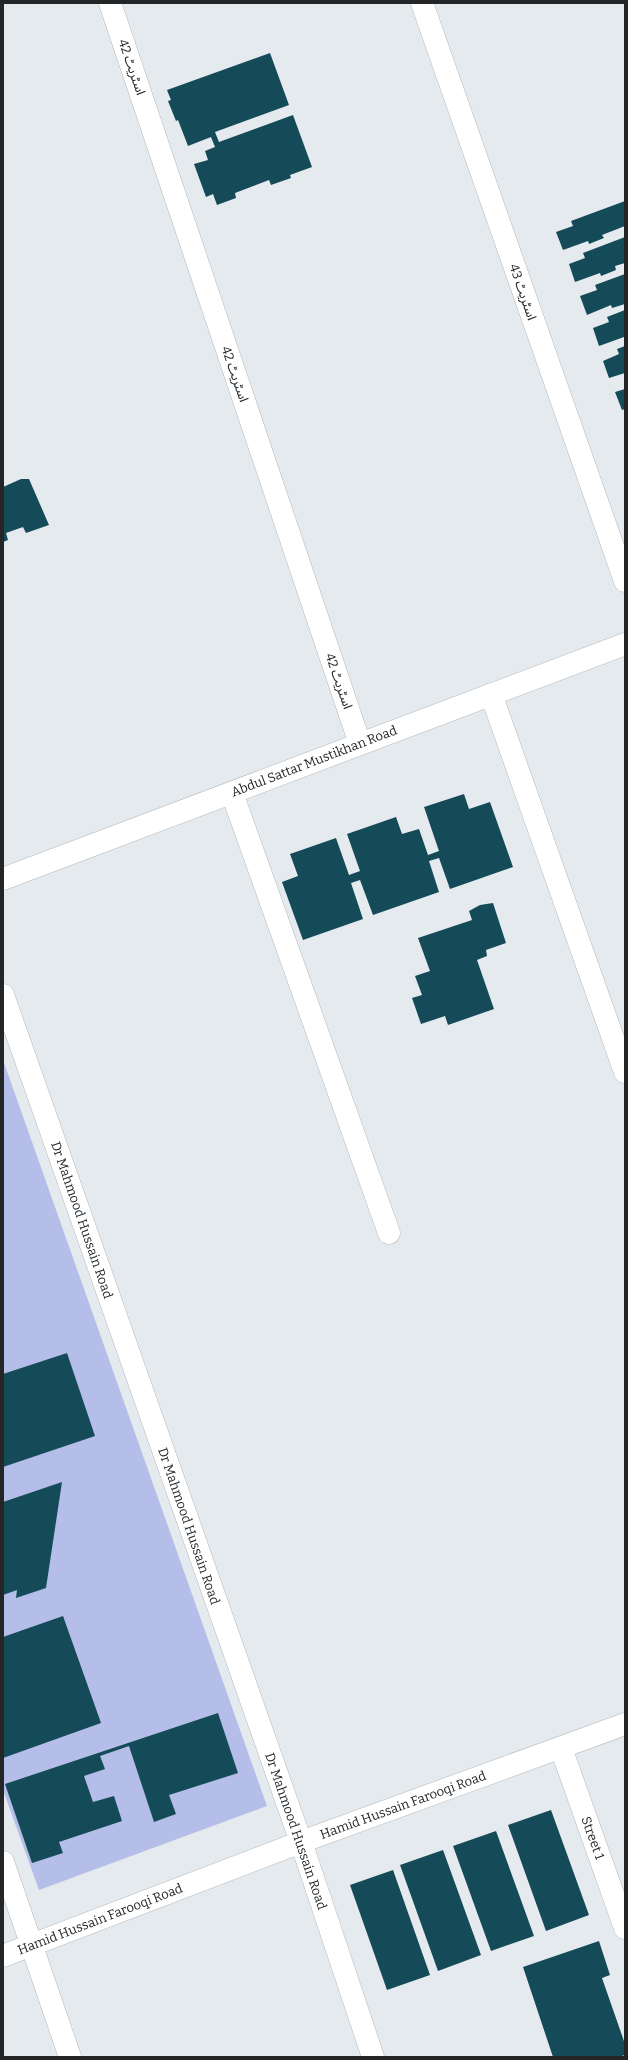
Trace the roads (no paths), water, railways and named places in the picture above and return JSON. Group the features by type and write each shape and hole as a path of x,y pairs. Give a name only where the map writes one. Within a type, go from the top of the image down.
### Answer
{"street":[{"name":"اسٹریٹ 42","path":"110,3 360,744"},
{"name":"اسٹریٹ 43","path":"422,3 625,581"},
{"name":"Abdul Sattar Mustikhan Road","path":"3,879 625,644"},
{"path":"491,694 625,1072"},
{"path":"232,793 389,1233"},
{"name":"Dr Mahmood Hussain Road","path":"3,995 300,1842 372,2057"},
{"name":"Hamid Hussain Farooqi Road","path":"3,1956 300,1842 625,1724"},
{"name":"Street 1","path":"561,1748 625,1928"},
{"path":"3,1862 70,2057"}]}
